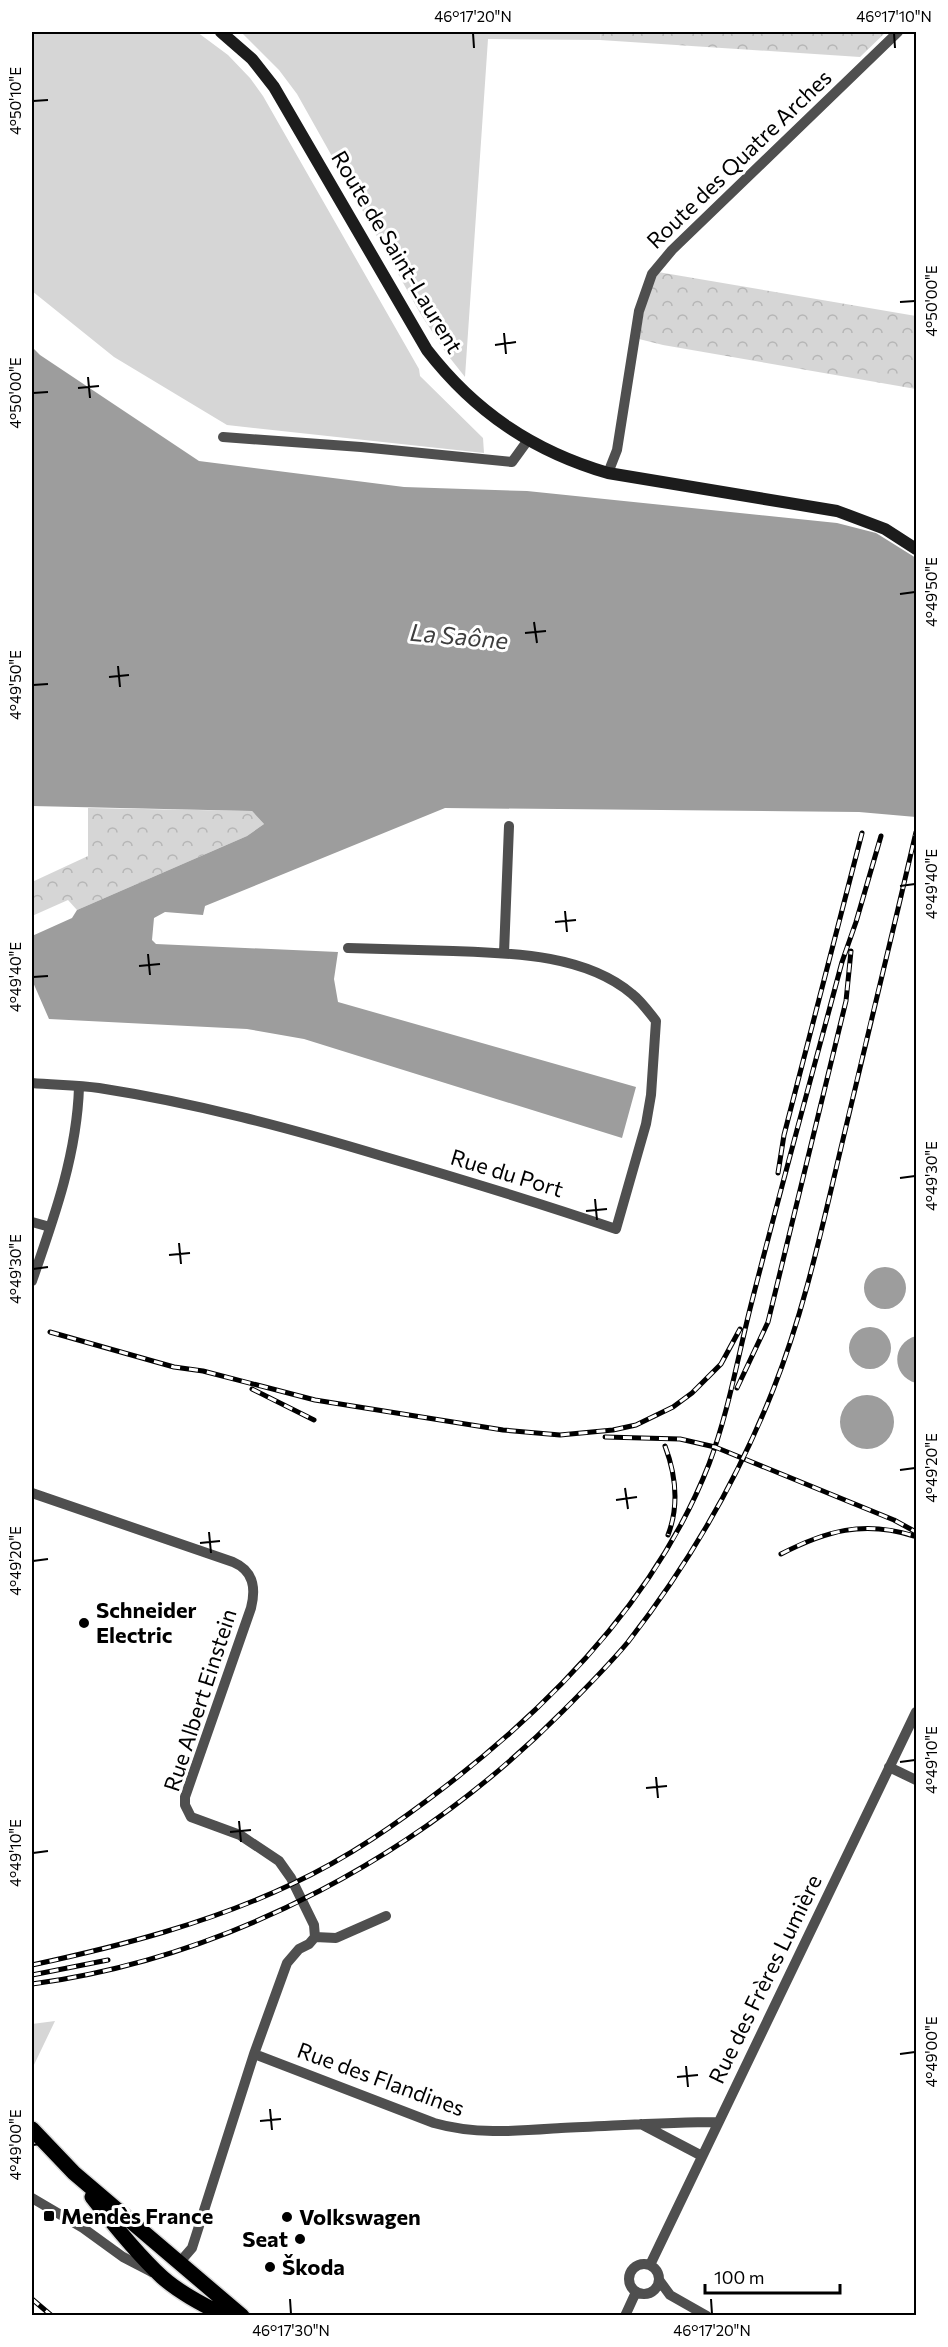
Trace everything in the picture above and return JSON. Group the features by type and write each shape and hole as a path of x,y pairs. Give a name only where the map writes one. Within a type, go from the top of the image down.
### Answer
{"main road":[{"name":"Route de Saint-Laurent","path":"221,32 252,59 274,87 427,350 467,396 487,413 528,440 560,456 608,473 837,511 885,529 916,549"},
{"path":"32,2129 74,2172 242,2316"},
{"path":"74,2172 118,2230 163,2278 205,2306 225,2316"}],"street":[{"name":"Route des Quatre Arches","path":"608,473 616,450 639,311 652,274 672,250 898,32"},
{"path":"223,437 361,447 512,462 528,440"},
{"path":"504,953 508,826"},
{"name":"Rue du Port","path":"32,1083 79,1087 191,1104 243,1116 512,1194 616,1229 646,1124 651,1095 656,1021 631,993 600,976 564,962 504,953 348,948"},
{"path":"32,1281 68,1166 79,1104 79,1087"},
{"path":"32,1222 50,1227"},
{"name":"Rue Albert Einstein","path":"32,1493 233,1562 243,1566 251,1575 255,1591 251,1608 185,1797 185,1805 190,1817 240,1835 279,1861 291,1878 314,1925 315,1936"},
{"name":"Rue des Frères Lumière","path":"650,2265 916,1712"},
{"path":"889,1767 916,1780"},
{"path":"179,2263 192,2248 254,2054 287,1963 298,1949 309,1944 315,1936 336,1938 387,1916"},
{"name":"Rue des Flandines","path":"254,2054 434,2123 474,2132 717,2122"},
{"path":"640,2124 702,2156"},
{"path":"32,2198 83,2228 123,2257 163,2278"},
{"path":"83,2228 102,2235 109,2235 118,2230"},
{"path":"670,2295 659,2280 657,2271 650,2265 638,2265 629,2274 630,2284 636,2292 670,2295 707,2316"},
{"path":"650,2293 656,2288 659,2280"},
{"path":"625,2316 636,2292"}],"green space":[{"path":"32,32 197,32 228,55 263,96 419,369 420,376 483,438 484,453 227,425 114,357 32,291"},
{"path":"241,32 601,32 600,40 488,39 465,377 420,313 297,94 279,70"},
{"path":"601,32 886,32 860,57 600,40"},
{"path":"658,272 916,316 916,389 639,339 646,299"},
{"path":"88,808 252,811 264,824 247,836 77,910 68,900 32,916 32,882 88,856"},
{"path":"55,2021 32,2069 32,2024"}],"water":[{"name":"La Saône","path":"32,347 40,355 199,461 404,487 527,491 837,523 876,533 916,558 916,817 859,812 445,808 205,906 203,915 165,912 154,918 152,940 156,944 338,952 334,979 338,1002 636,1087 622,1138 304,1039 247,1029 49,1019 32,980 32,936 72,918 77,910 247,836 264,824 252,811 32,806"},
{"path":"885,1267 893,1268 900,1273 905,1280 905,1296 900,1303 893,1308 885,1309 877,1308 870,1303 865,1296 864,1288 865,1280 870,1273 877,1268"},
{"path":"870,1327 878,1328 885,1333 890,1340 890,1356 885,1363 878,1368 870,1369 862,1368 855,1363 850,1356 849,1348 850,1340 855,1333 862,1328"},
{"path":"916,1336 916,1383 902,1374 897,1360 902,1345"},
{"path":"862,1395 872,1395 882,1399 890,1407 894,1422 890,1437 882,1445 872,1449 862,1449 852,1445 844,1437 840,1427 840,1417 844,1407 852,1399"}],"railway":[{"path":"32,1984 106,1970 179,1950 250,1923 319,1891 385,1853 448,1810 508,1763 571,1703 628,1642 671,1583 710,1521 744,1457 785,1359 822,1229 916,832"},
{"path":"778,1173 784,1135 862,833"},
{"path":"32,1965 98,1950 197,1922 292,1884 353,1851 446,1786 487,1753 564,1681 600,1642 632,1601 662,1558 688,1512 716,1444 842,962 881,836"},
{"path":"737,1388 768,1322 846,1001 851,951"},
{"path":"50,1332 174,1367 203,1371 315,1400 503,1430 560,1435 613,1430 636,1425 673,1407 692,1393 721,1364 740,1329"},
{"path":"252,1389 314,1420"},
{"path":"605,1437 680,1439 715,1447 894,1520 916,1532"},
{"path":"665,1446 672,1468 675,1490 674,1513 668,1535"},
{"path":"781,1554 814,1539 845,1530 878,1529 914,1536"},
{"path":"32,1975 108,1960"},
{"path":"32,2299 52,2316"}],"place":[{"name":"Schneider Electric","path":"84,1623"},
{"name":"Mendès France","path":"49,2216"},
{"name":"Volkswagen","path":"287,2217"},
{"name":"Seat","path":"300,2239"},
{"name":"Škoda","path":"270,2267"}]}
